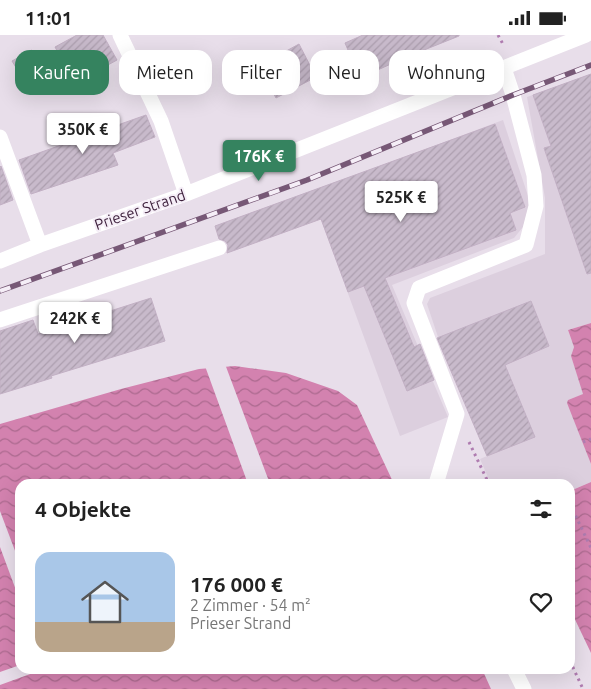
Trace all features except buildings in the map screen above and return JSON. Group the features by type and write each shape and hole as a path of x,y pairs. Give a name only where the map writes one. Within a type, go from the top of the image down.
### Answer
{"street":[{"path":"120,35 161,121 186,194"},
{"name":"Prieser Strand","path":"504,68 586,35"},
{"path":"437,479 456,414 414,303 419,288 526,245 536,206 534,175 504,68"},
{"name":"Prieser Strand","path":"0,261 186,194 436,95"},
{"path":"0,137 40,245"},
{"path":"0,320 219,248"},
{"path":"516,674 524,689"}],"path":[{"path":"456,414 487,479"},
{"path":"583,442 591,439"},
{"path":"575,515 591,549"},
{"path":"575,672 583,689"}],"shaded area":[{"path":"591,74 591,323 568,330 574,347 571,356 584,394 568,400 591,464 591,482 575,489 575,479 489,479 480,459 487,456 438,337 427,304 430,298 545,254 545,198 527,97"},
{"path":"503,120 530,202 523,227 514,238 392,285 448,417 400,436 311,192"}],"water":[{"path":"591,323 591,464 567,403 568,400 583,394 571,356 574,347 568,330"},
{"path":"235,366 286,373 338,391 357,405 392,479 15,479 15,674 484,674 491,689 0,689 0,424 121,389 199,369"},
{"path":"591,482 591,653 575,619 575,489"}],"pier":[{"path":"225,364 268,479 246,479 205,366"},
{"path":"0,511 15,551 15,588 0,547"},
{"path":"15,667 15,674 30,674 0,685 0,672"}],"railway":[{"path":"0,291 307,180 591,65"}]}
